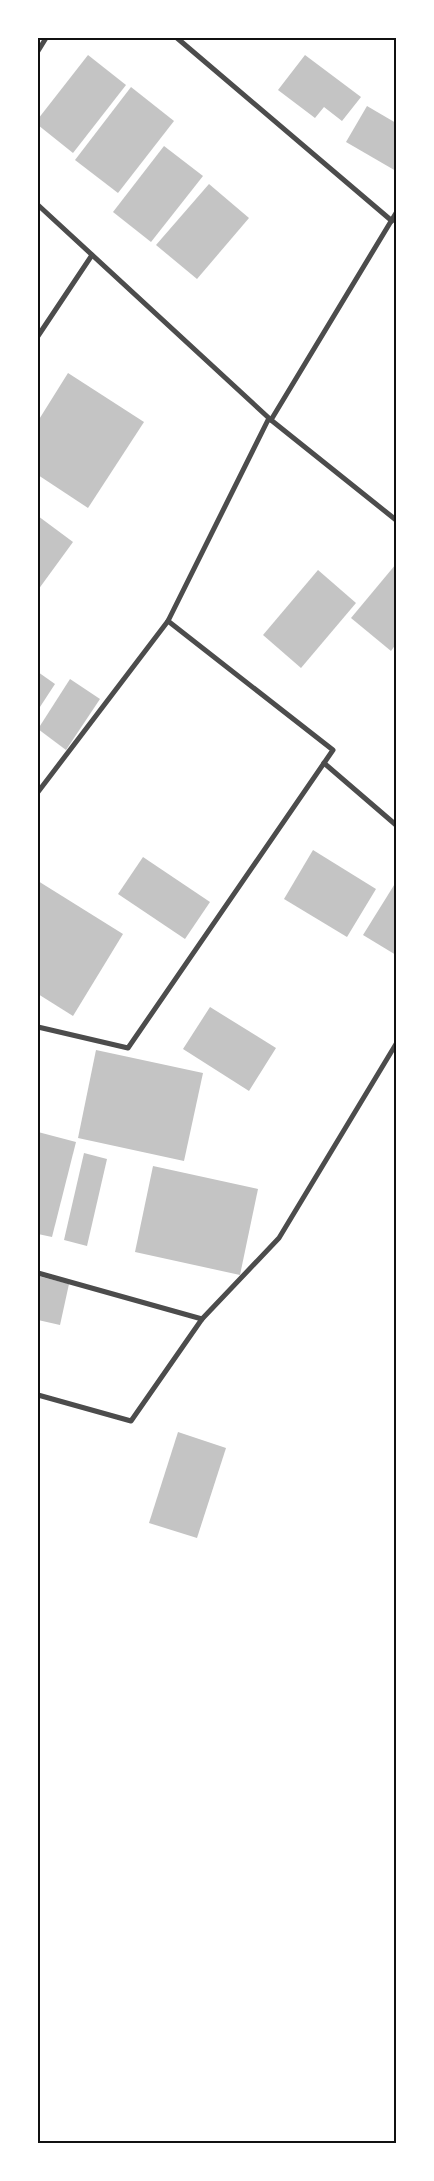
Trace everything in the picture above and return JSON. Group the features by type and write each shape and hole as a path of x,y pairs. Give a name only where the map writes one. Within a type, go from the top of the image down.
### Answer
{"street":[{"path":"38,50 46,38"},
{"path":"177,38 392,220"},
{"path":"38,205 271,420 396,520"},
{"path":"38,792 168,622 268,420 271,420 396,213"},
{"path":"38,336 92,255"},
{"path":"38,1028 128,1048 332,750 168,622"},
{"path":"324,762 396,825"},
{"path":"38,1395 131,1421 202,1319 279,1238 396,1044"},
{"path":"38,1272 202,1319"}],"building":[{"path":"88,55 126,85 73,153 38,125 38,119"},
{"path":"305,55 361,97 342,121 324,107 315,118 278,90"},
{"path":"131,87 174,121 118,193 75,160"},
{"path":"367,106 396,123 396,171 346,142"},
{"path":"164,146 203,176 151,242 113,212"},
{"path":"209,184 249,218 197,279 156,245"},
{"path":"68,373 144,422 88,508 38,475 38,421"},
{"path":"38,516 73,542 38,590"},
{"path":"396,564 396,644 391,651 351,618"},
{"path":"318,570 356,603 301,668 263,635"},
{"path":"38,672 55,684 38,710"},
{"path":"70,679 100,699 66,750 38,729"},
{"path":"313,850 376,889 347,937 284,899"},
{"path":"143,857 210,902 185,939 118,894"},
{"path":"38,881 123,934 73,1016 38,994"},
{"path":"396,882 396,955 363,935"},
{"path":"210,1007 276,1048 249,1091 183,1049"},
{"path":"96,1050 203,1073 184,1161 78,1138"},
{"path":"38,1132 76,1142 52,1237 38,1234"},
{"path":"84,1153 107,1159 87,1246 64,1240"},
{"path":"153,1166 258,1189 240,1275 135,1252"},
{"path":"38,1276 69,1284 60,1325 38,1320"},
{"path":"178,1432 226,1448 197,1538 149,1523"}]}
